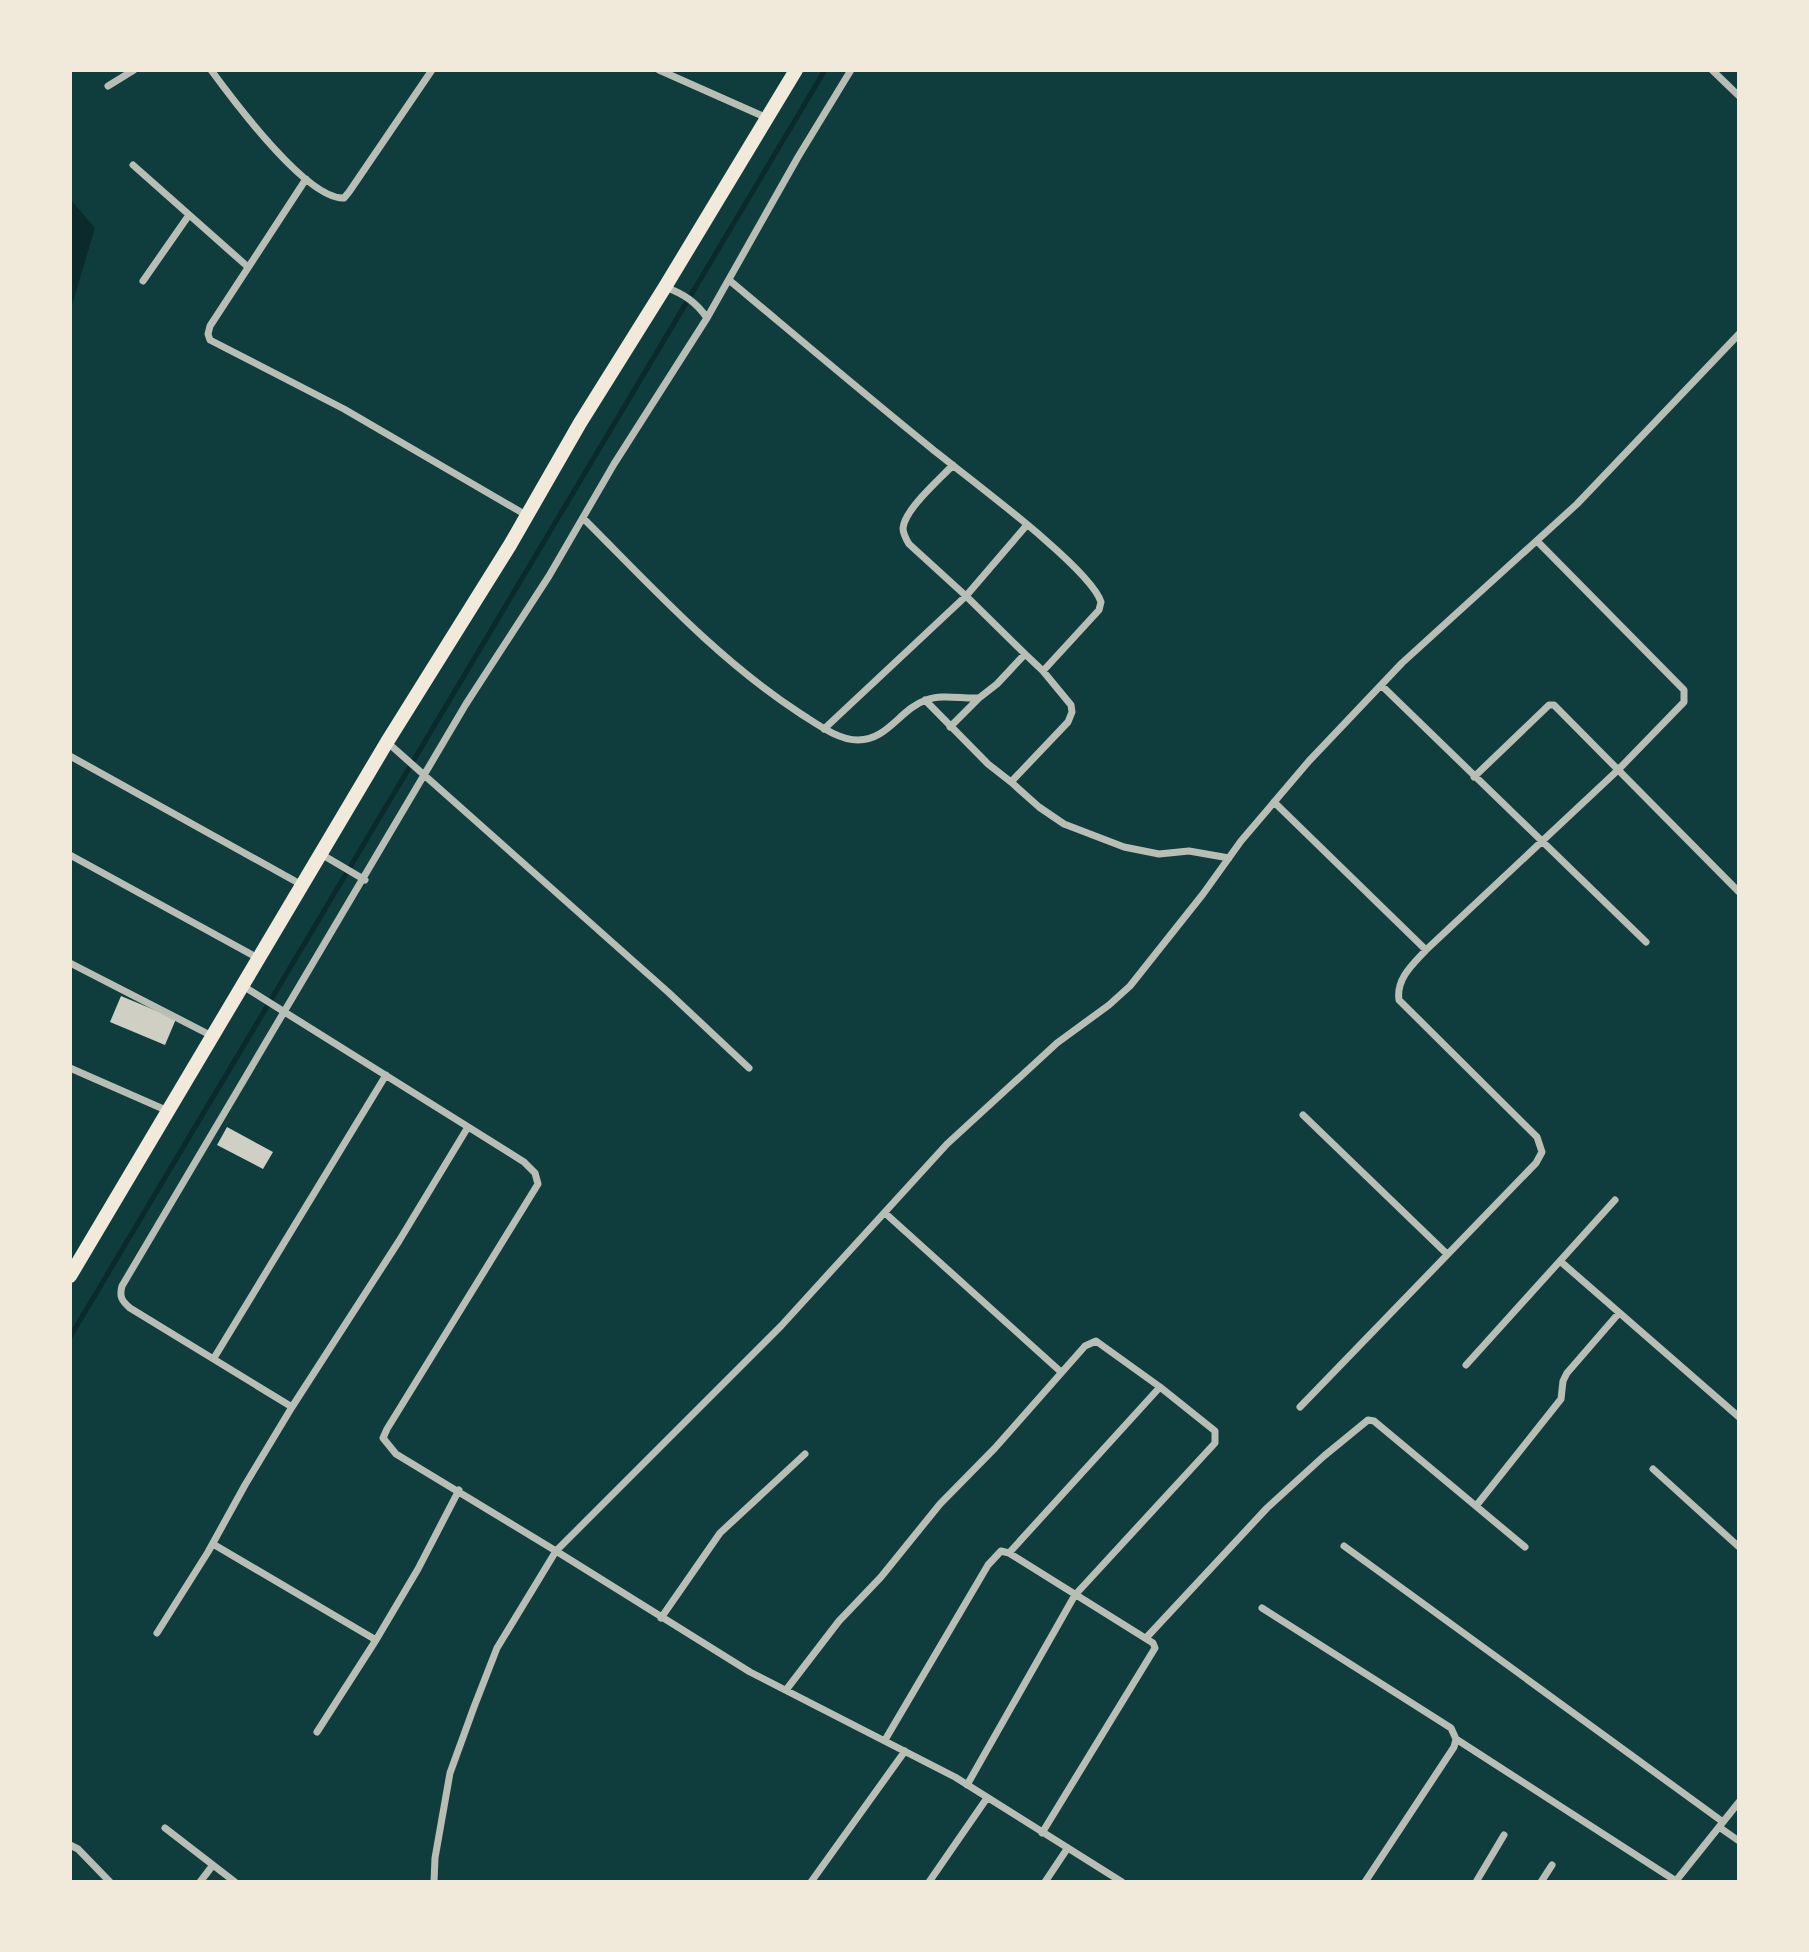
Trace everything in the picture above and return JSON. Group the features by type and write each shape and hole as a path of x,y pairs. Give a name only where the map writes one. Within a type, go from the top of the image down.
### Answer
{"main road":[{"path":"70,1276 387,742 510,545 580,423 796,70"}],"street":[{"path":"108,86 134,70"},
{"path":"211,70 250,122 306,179 330,196 344,198 432,70"},
{"path":"659,70 767,118"},
{"path":"292,1407 130,1308 120,1294 127,1277 365,880 466,704 549,576 614,464 707,318 798,157 851,70"},
{"path":"1712,70 1739,96"},
{"path":"133,164 248,267"},
{"path":"306,179 210,326 210,340 344,409 526,515"},
{"path":"144,281 189,215"},
{"path":"729,280 1026,526 1066,560 1093,589 1101,602 1098,610 1043,671"},
{"path":"665,287 682,293 698,305 707,318"},
{"path":"434,1882 435,1858 450,1773 474,1707 497,1648 556,1551 781,1326 947,1144 1057,1043 1110,1005 1130,986 1229,858 1309,761 1381,685 1577,505 1739,334"},
{"path":"953,465 910,511 903,525 904,534 909,544 1043,671 1071,705 1072,712 1068,722 1011,782"},
{"path":"583,518 704,639 760,685 824,729 854,740 868,740 883,733 925,700 940,697 979,698"},
{"path":"824,729 966,596 1026,526"},
{"path":"1300,1407 1536,1163 1542,1152 1537,1137 1399,1000 1397,990 1405,974 1426,950 1618,770 1684,702 1684,690 1537,541"},
{"path":"950,727 1025,654"},
{"path":"1381,685 1646,942"},
{"path":"925,700 988,764 1039,807 1065,824 1124,847 1159,854 1189,851 1229,858"},
{"path":"1474,777 1549,705 1559,708 1739,892"},
{"path":"387,742 668,992 749,1068"},
{"path":"70,756 302,885"},
{"path":"1274,802 1426,950"},
{"path":"321,854 365,880"},
{"path":"70,855 259,959"},
{"path":"70,962 212,1036"},
{"path":"242,985 524,1161 534,1173 538,1184 387,1429 383,1438 396,1454 459,1490 750,1672 967,1784 1122,1882"},
{"path":"70,1068 167,1111"},
{"path":"214,1358 386,1075"},
{"path":"1303,1115 1447,1254"},
{"path":"157,1633 213,1544 292,1407 399,1241 468,1127"},
{"path":"1466,1365 1615,1200"},
{"path":"885,1213 1061,1372"},
{"path":"1560,1261 1739,1417"},
{"path":"1476,1506 1561,1399 1567,1373 1619,1313"},
{"path":"786,1690 839,1621 881,1577 940,1504 995,1448 1085,1346 1096,1341 1214,1430 1214,1443 1075,1595 967,1784"},
{"path":"1009,1553 1160,1387"},
{"path":"1146,1638 1267,1508 1368,1420 1374,1422 1525,1547"},
{"path":"661,1618 720,1533 805,1454"},
{"path":"1653,1469 1739,1547"},
{"path":"317,1732 418,1569 459,1490"},
{"path":"213,1544 376,1640"},
{"path":"1344,1546 1721,1824 1739,1841"},
{"path":"885,1740 988,1565 1001,1551 1009,1553 1146,1638 1155,1648 1042,1833"},
{"path":"1262,1608 1451,1728 1456,1739 1675,1881 1739,1802"},
{"path":"1365,1882 1454,1747 1456,1739"},
{"path":"811,1882 905,1751"},
{"path":"929,1882 987,1798"},
{"path":"165,1828 235,1882"},
{"path":"1476,1882 1504,1835"},
{"path":"70,1845 78,1849 110,1882"},
{"path":"1045,1882 1067,1849"},
{"path":"200,1882 213,1865"},
{"path":"1541,1882 1552,1865"}],"water":[{"path":"70,199 95,228 70,312"}],"building":[{"path":"121,996 176,1019 165,1045 110,1022"},
{"path":"227,1127 273,1152 263,1169 217,1145"}],"waterway":[{"path":"70,1337 825,70"}]}
